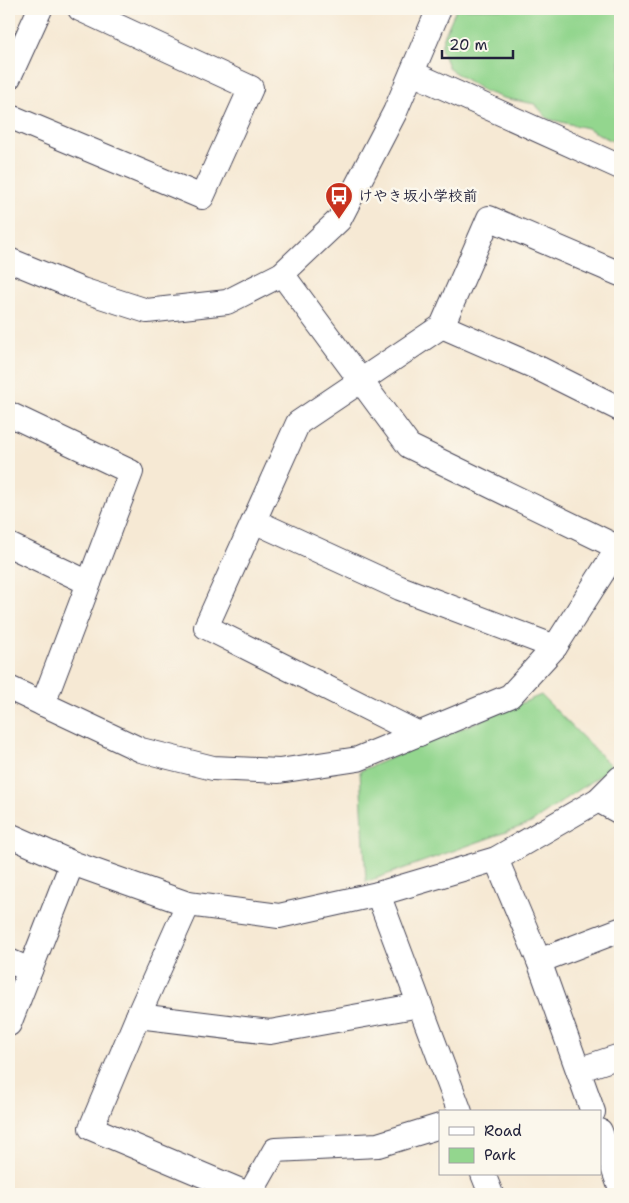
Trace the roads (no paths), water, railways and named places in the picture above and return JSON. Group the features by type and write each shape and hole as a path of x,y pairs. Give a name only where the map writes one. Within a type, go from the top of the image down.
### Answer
{"street":[{"path":"9,77 40,9"},
{"path":"9,116 202,197 251,88 80,9"},
{"path":"9,260 82,290 146,311 227,302 282,274 339,220 395,112 439,9"},
{"path":"412,73 620,167"},
{"path":"419,734 206,627 298,424 442,326 489,218 620,274"},
{"path":"9,688 141,750 213,768 279,771 358,759 510,696 555,648 620,547 409,446 282,274"},
{"path":"442,326 538,368 620,409"},
{"path":"9,414 131,472 43,704"},
{"path":"254,521 400,588 555,648"},
{"path":"9,545 89,583"},
{"path":"9,835 72,863 188,904 279,916 378,894 496,859 598,800 620,778"},
{"path":"598,800 620,812"},
{"path":"496,859 539,961 592,1110"},
{"path":"9,1024 19,965 72,863"},
{"path":"378,894 459,1110"},
{"path":"188,904 91,1128 249,1194 275,1150 378,1145 439,1126"},
{"path":"539,961 620,930"},
{"path":"138,1016 270,1032 420,1006"},
{"path":"578,1070 620,1056"},
{"path":"602,1136 620,1186"},
{"path":"484,1176 491,1194"}],"place":[{"name":"けやき坂小学校前","path":"339,220"}]}
